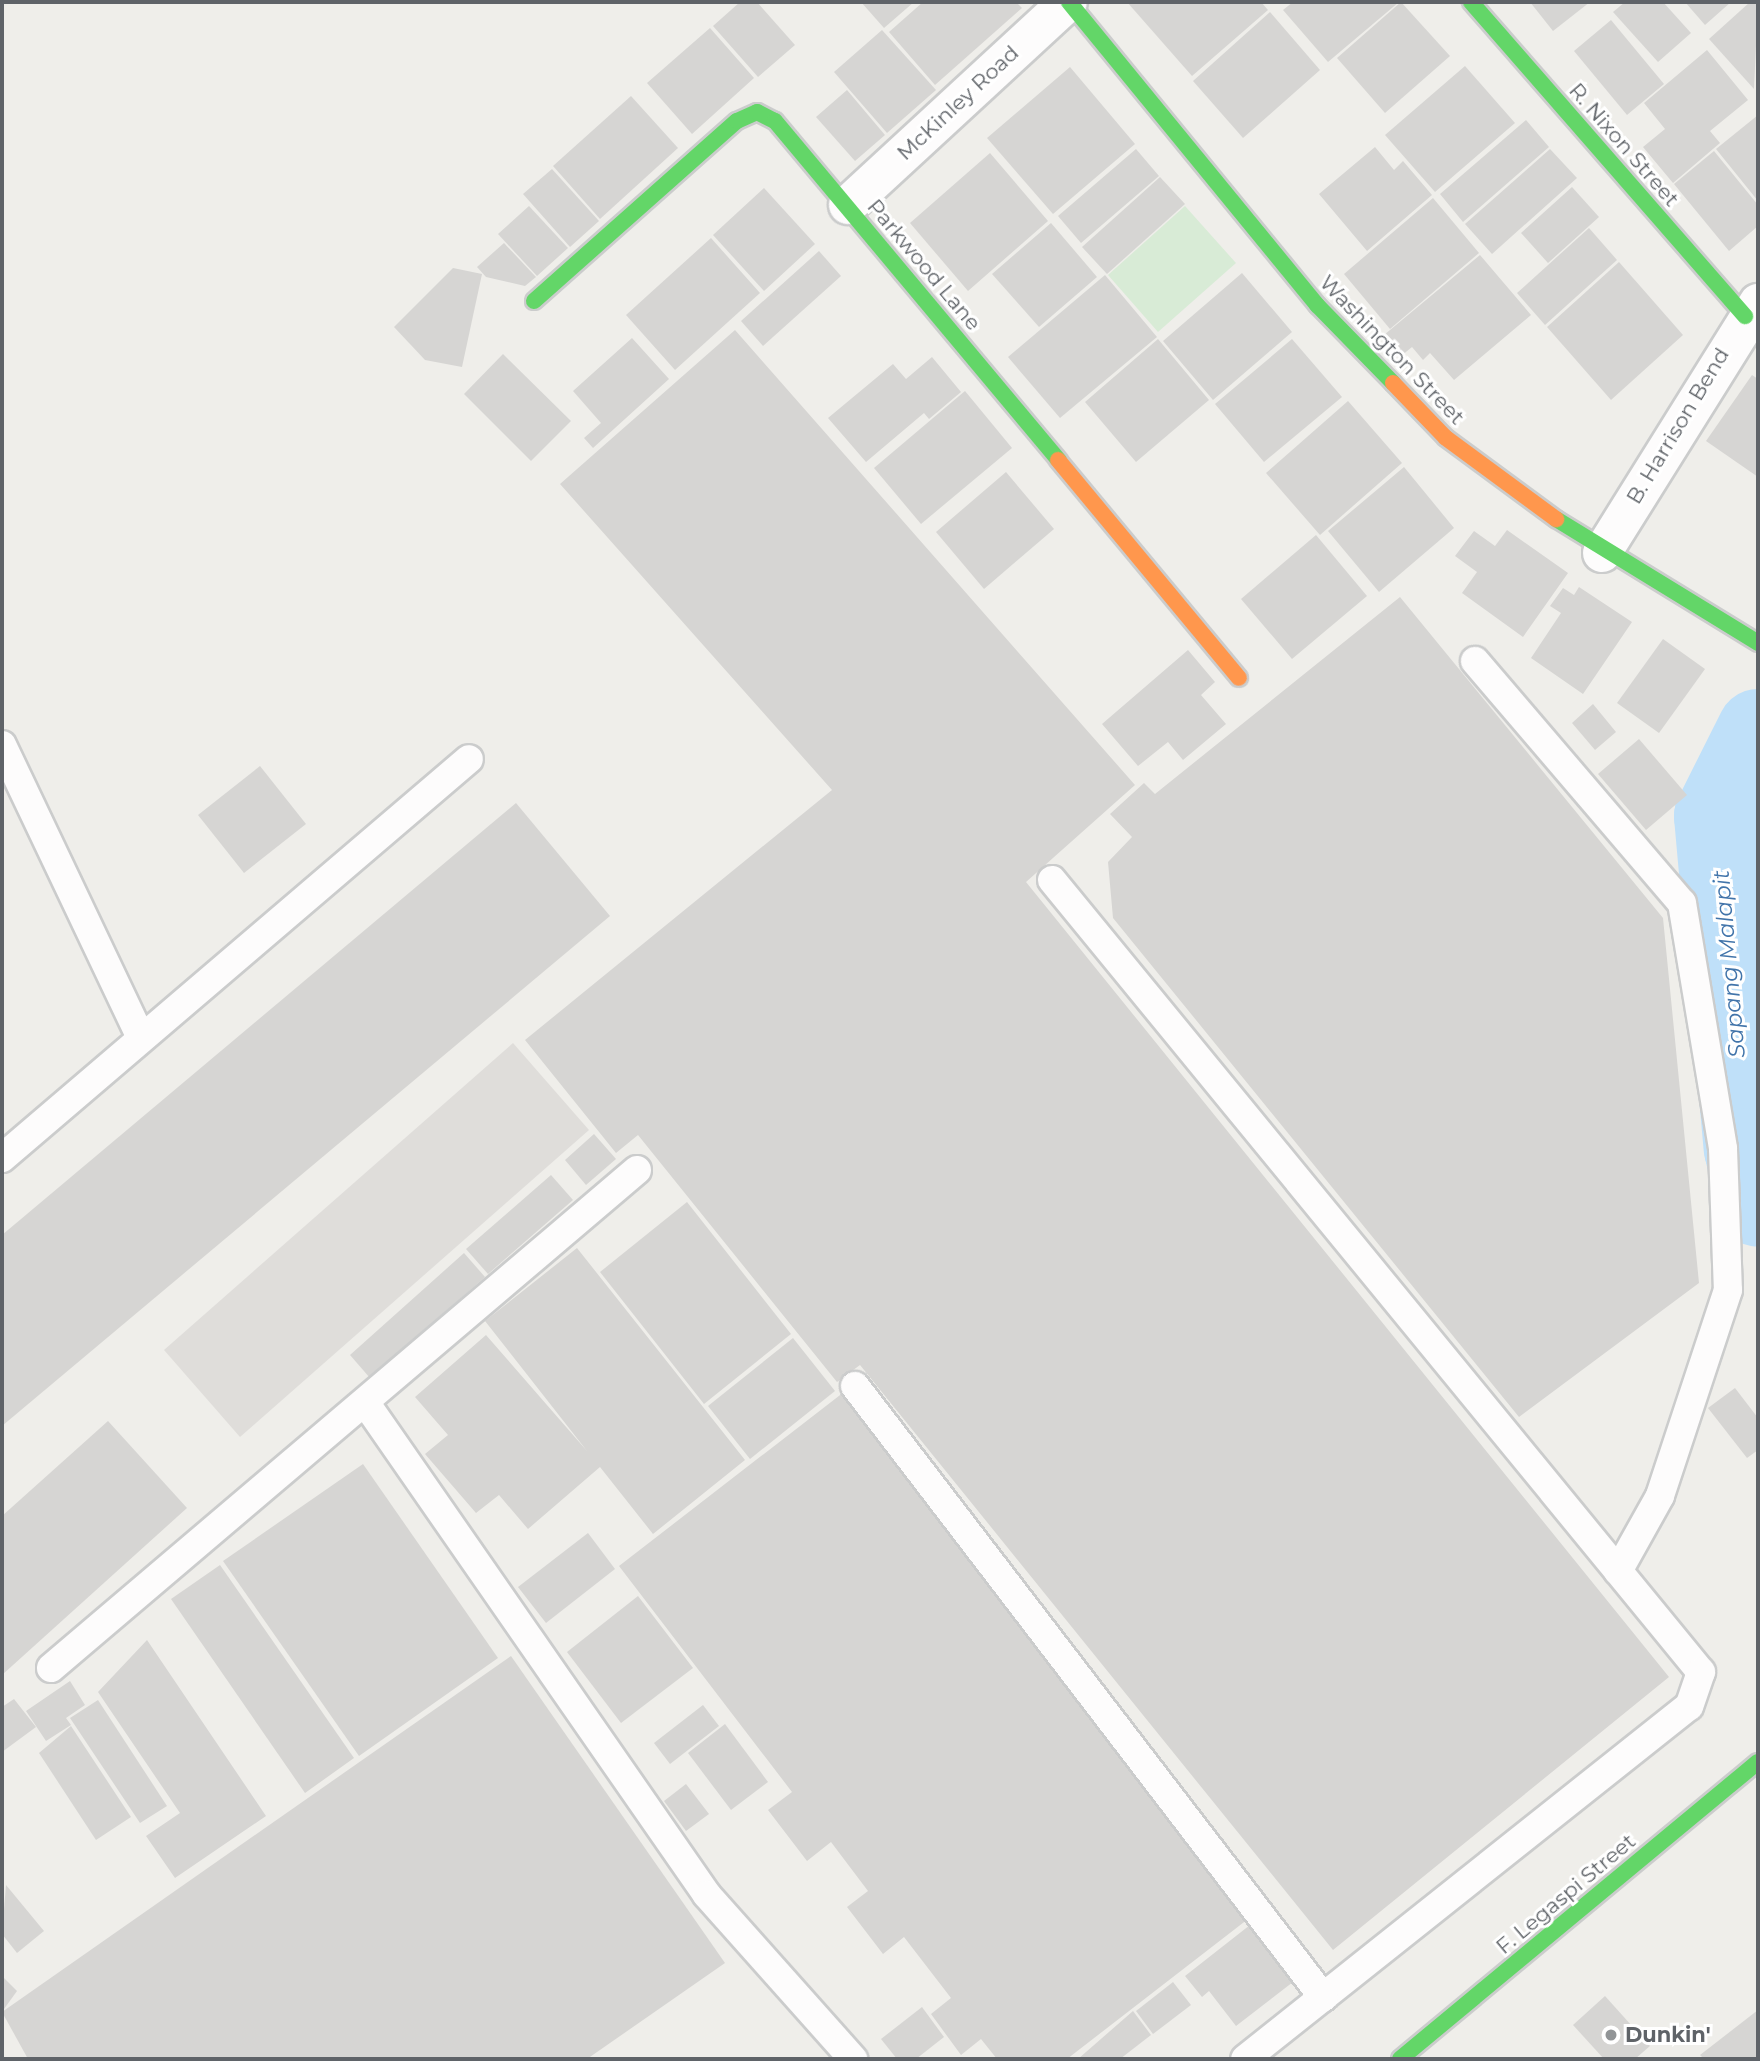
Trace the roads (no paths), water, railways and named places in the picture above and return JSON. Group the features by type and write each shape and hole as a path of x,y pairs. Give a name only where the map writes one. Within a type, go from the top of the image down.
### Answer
{"street":[{"name":"McKinley Road","path":"848,205 1068,2"},
{"name":"Washington Street","path":"1068,2 1317,305 1446,438 1602,552 1758,643"},
{"name":"R. Nixon Street","path":"1471,2 1751,309"},
{"name":"Parkwood Lane","path":"534,301 737,121 757,111 775,121 848,205 1239,678"},
{"name":"B. Harrison Bend","path":"1602,552 1751,309"},
{"name":"F. Legaspi Street","path":"1400,2059 1758,1762"}],"lane":[{"path":"1475,661 1682,903 1723,1149 1728,1290 1660,1496 1618,1571"},
{"path":"2,746 141,1038"},
{"path":"2,1158 469,759"},
{"path":"1052,880 1701,1672 1689,1706 1245,2059"},
{"path":"51,1668 367,1405 637,1170"},
{"path":"855,1386 1323,1997"},
{"path":"367,1405 707,1895 853,2059"}],"waterway":[{"name":"Sapang Malapit","path":"1758,730 1715,816 1745,1149 1758,1206"}],"place":[{"name":"Dunkin'","path":"1611,2035"}]}
